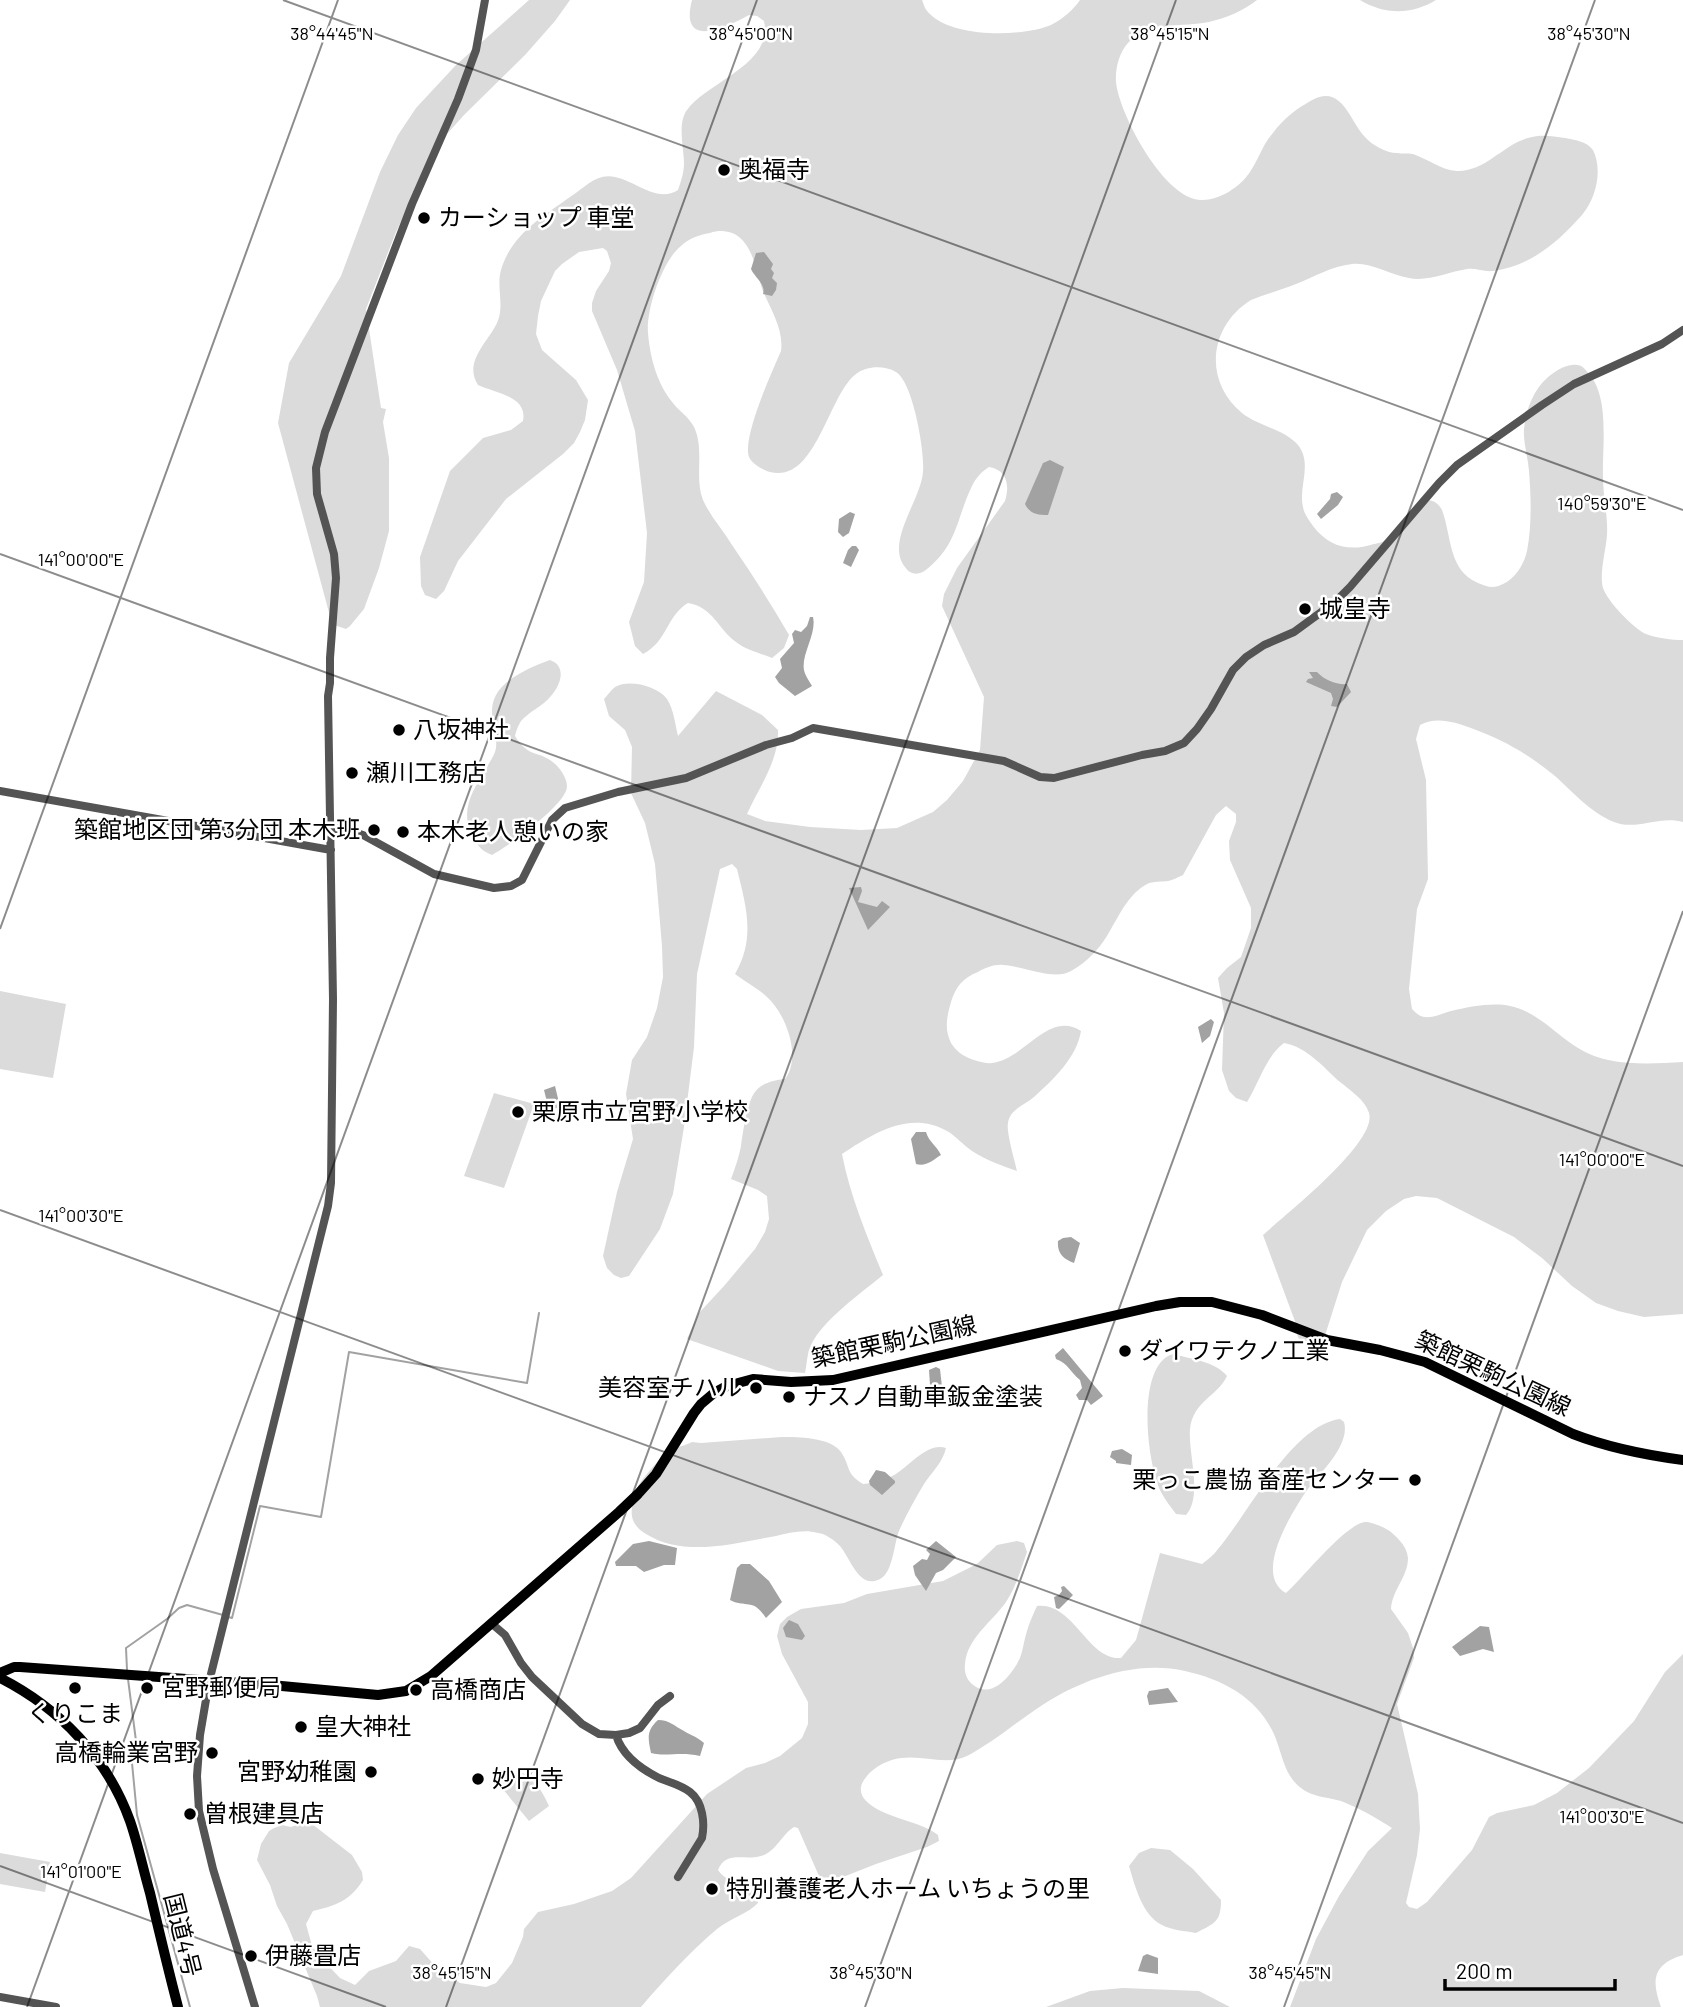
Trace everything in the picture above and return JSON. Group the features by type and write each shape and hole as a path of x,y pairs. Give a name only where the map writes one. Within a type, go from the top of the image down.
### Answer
{"highway":[{"name":"国道4号","path":"0,1675 64,1722 96,1758 111,1781 125,1808 137,1843 178,2007"}],"main road":[{"name":"築館栗駒公園線","path":"0,1675 14,1667 20,1667 378,1695 394,1694 417,1686 431,1676 619,1512 656,1474 701,1404 727,1386 752,1379 791,1382 833,1380 1180,1302 1226,1304 1327,1340 1425,1362 1594,1443 1633,1453 1683,1460"}],"street":[{"path":"255,2007 213,1869 199,1811 197,1776 200,1735 209,1682 328,1206 331,1183 333,1093 328,696 336,578 334,554 317,494 316,468 325,432 412,204 458,99 476,50 485,0"},
{"path":"330,830 342,828 363,835 433,874 494,888 511,886 522,880 552,820 565,808 618,792 686,778 813,728 1004,761 1040,777 1054,778 1165,751 1184,743 1198,729 1233,670 1246,657 1264,645 1294,632 1350,587 1457,465 1574,384 1662,344 1683,330"},
{"path":"0,791 331,850"},
{"path":"491,1623 505,1635 533,1677 583,1724 598,1734 616,1735 640,1728 658,1705 670,1696"},
{"path":"616,1735 620,1746 633,1760 646,1771 692,1793 702,1810 702,1838 678,1877"},
{"path":"0,1997 56,2007"}],"shaded area":[{"path":"529,0 570,0 525,55 447,134 424,172 396,232 366,309 381,408 386,409 383,422 389,458 389,531 364,609 346,629 331,620 278,423 289,363 341,276 380,172 398,135 416,108 456,65"},
{"path":"692,0 922,0 930,14 955,28 1006,33 1024,32 1051,25 1067,14 1080,0 1257,0 1240,11 1215,20 1166,26 1145,32 1128,43 1118,61 1116,82 1119,96 1146,153 1173,186 1188,197 1202,200 1229,192 1241,183 1281,123 1302,106 1323,96 1333,97 1344,106 1371,143 1393,153 1413,154 1451,170 1476,167 1519,141 1537,136 1576,140 1593,150 1598,175 1591,201 1582,215 1563,234 1532,258 1493,271 1467,269 1423,279 1359,264 1330,269 1251,300 1237,311 1226,324 1219,339 1217,370 1221,386 1229,400 1242,413 1286,435 1298,445 1305,468 1302,499 1304,510 1313,526 1326,539 1340,546 1356,548 1382,542 1426,500 1431,501 1438,504 1442,510 1452,552 1461,570 1478,583 1490,587 1500,586 1512,578 1522,566 1527,551 1531,501 1524,429 1532,398 1546,379 1570,365 1582,367 1596,384 1604,423 1603,484 1607,528 1602,569 1603,588 1615,607 1641,631 1660,638 1683,640 1683,822 1666,820 1631,825 1614,822 1590,808 1535,761 1505,743 1452,722 1439,720 1420,725 1416,739 1426,780 1428,879 1417,909 1409,989 1412,1009 1423,1017 1480,1006 1510,1006 1529,1013 1578,1048 1602,1058 1629,1063 1683,1062 1683,1314 1644,1317 1596,1303 1514,1237 1437,1198 1416,1196 1404,1199 1386,1211 1367,1230 1342,1282 1322,1345 1317,1349 1300,1342 1296,1324 1263,1235 1345,1159 1368,1126 1369,1113 1357,1096 1314,1058 1284,1043 1268,1062 1247,1102 1236,1098 1229,1091 1222,1070 1224,1013 1218,978 1241,957 1251,928 1251,908 1230,860 1229,841 1236,814 1226,806 1216,815 1183,875 1168,881 1149,883 1135,893 1099,947 1077,967 1064,974 1056,974 997,965 973,974 958,987 948,1012 947,1033 953,1046 968,1058 987,1063 1004,1060 1047,1031 1058,1027 1069,1026 1081,1031 1079,1041 1056,1076 1009,1118 1008,1133 1017,1171 977,1154 947,1131 919,1123 879,1132 842,1154 854,1200 883,1275 824,1326 810,1348 805,1373 778,1371 687,1339 699,1313 755,1249 765,1232 769,1219 767,1196 731,1179 752,1097 764,1084 785,1079 792,1059 790,1036 774,1005 735,974 745,948 746,909 737,869 732,864 720,869 697,974 694,1047 673,1194 660,1229 629,1276 621,1278 607,1268 603,1256 617,1192 633,1139 626,1094 632,1060 647,1037 657,1008 663,977 655,864 645,823 631,793 632,747 625,730 609,716 604,699 614,688 621,685 650,687 667,699 678,736 716,691 762,715 778,730 777,741 772,763 747,814 765,821 861,830 897,828 933,812 963,781 980,750 984,697 942,606 944,594 957,568 1005,501 1007,489 1006,479 1000,471 989,467 984,471 972,486 945,550 924,571 916,574 907,570 900,557 899,546 901,533 921,483 922,449 917,418 908,389 896,372 881,367 860,371 846,385 820,435 799,465 786,472 770,472 755,464 749,457 750,435 759,404 781,351 779,328 751,253 744,242 737,235 724,231 694,237 674,253 657,286 648,323 653,361 667,396 694,427 699,445 699,482 703,500 789,635 784,648 772,658 740,645 704,609 688,603 675,615 651,649 643,654 635,646 629,622 644,582 647,533 635,431 617,370 592,311 596,291 611,263 607,251 603,248 579,252 555,271 541,301 536,334 542,350 576,380 588,400 580,432 563,454 506,499 458,561 444,591 436,599 425,595 421,586 420,557 450,471 483,438 511,430 523,421 520,406 509,397 478,385 473,368 478,352 499,317 501,270 512,247 538,220 598,178 612,176 659,194 678,190 684,167 684,115 696,100 737,71 759,49 764,36 764,21 749,15 717,29 698,30 692,25 690,16"},
{"path":"1360,0 1436,0 1408,11 1388,11"},
{"path":"764,252 773,264 772,278 777,283 772,296 763,294 762,284 751,269 756,253"},
{"path":"1050,460 1064,467 1048,515 1037,514 1025,504 1043,463"},
{"path":"1337,492 1343,497 1338,505 1321,519 1317,514 1331,494"},
{"path":"850,512 855,514 849,533 843,537 838,532 839,519"},
{"path":"852,546 859,550 851,567 843,563"},
{"path":"810,617 813,617 814,624 804,670 812,686 795,696 775,677 782,668 780,659 794,643 792,634 795,630 801,632"},
{"path":"550,660 559,667 561,676 555,692 521,721 515,736 525,748 549,759 557,766 566,780 566,791 544,817 492,855 475,841 467,816 473,791 495,751 493,702 506,683 528,669"},
{"path":"1309,672 1317,672 1335,683 1347,684 1351,692 1337,707 1331,706 1331,693 1306,682 1313,678"},
{"path":"861,887 858,902 877,907 882,901 890,907 868,930 849,888"},
{"path":"0,991 66,1004 53,1078 0,1069"},
{"path":"1211,1019 1214,1022 1210,1036 1202,1043 1198,1027"},
{"path":"555,1086 560,1107 549,1110 544,1090"},
{"path":"494,1093 534,1104 504,1188 464,1176"},
{"path":"916,1132 926,1132 941,1155 926,1164 916,1164 911,1139"},
{"path":"1071,1237 1080,1243 1074,1263 1062,1255 1058,1245 1058,1241"},
{"path":"1063,1348 1103,1396 1091,1405 1087,1400 1079,1400 1076,1395 1082,1388 1080,1380 1056,1359 1055,1355"},
{"path":"1173,1354 1209,1364 1227,1376 1201,1405 1192,1420 1190,1439 1194,1497 1186,1515 1176,1514 1161,1492 1149,1439 1149,1395 1153,1376 1161,1362"},
{"path":"936,1367 940,1369 942,1387 933,1388 930,1385 929,1370"},
{"path":"1340,1419 1344,1422 1345,1432 1338,1451 1303,1496 1290,1518 1277,1546 1273,1573 1277,1585 1286,1593 1348,1531 1366,1522 1391,1532 1406,1550 1407,1565 1391,1609 1408,1633 1414,1658 1397,1704 1418,1794 1420,1829 1406,1903 1409,1907 1417,1909 1427,1902 1472,1850 1489,1817 1534,1805 1557,1793 1589,1768 1634,1721 1665,1672 1683,1654 1683,1955 1666,1963 1657,1974 1656,1989 1661,2007 1290,2007 1316,1939 1339,1896 1368,1851 1392,1828 1341,1801 1310,1793 1296,1784 1286,1767 1271,1728 1253,1704 1241,1694 1200,1675 1166,1668 1146,1668 1106,1675 1069,1690 969,1755 946,1760 899,1759 886,1762 873,1770 863,1782 862,1795 875,1808 938,1835 939,1841 927,1847 843,1877 825,1878 819,1876 798,1828 794,1827 766,1854 726,1860 718,1870 728,1879 752,1891 758,1903 722,1925 707,1938 641,2007 320,2007 287,1924 257,1860 261,1844 274,1828 282,1825 291,1827 312,1824 352,1855 362,1872 363,1880 353,1893 335,1905 313,1911 306,1924 312,1946 340,1978 355,1985 369,1971 396,1961 409,1946 420,1949 436,1967 460,1983 486,1987 496,1983 512,1963 524,1929 538,1912 574,1904 612,1891 631,1878 707,1794 746,1768 780,1756 802,1738 808,1724 808,1702 782,1654 777,1636 780,1624 787,1617 801,1609 844,1603 867,1594 943,1581 977,1564 997,1545 1017,1541 1024,1543 1027,1552 1010,1596 970,1646 965,1667 970,1682 986,1690 1000,1684 1012,1672 1020,1658 1037,1606 1050,1607 1061,1613 1099,1651 1121,1658 1136,1640 1160,1553 1202,1564 1230,1534 1288,1454 1322,1425"},
{"path":"782,1437 813,1439 836,1447 851,1473 863,1484 892,1476 926,1451 946,1448 905,1519 897,1536 888,1571 880,1579 873,1581 861,1577 840,1546 821,1534 797,1532 727,1545 693,1547 661,1541 642,1532 635,1523 632,1512 637,1489 650,1470 669,1451 692,1442"},
{"path":"1122,1449 1132,1455 1131,1465 1116,1463 1110,1457 1112,1451"},
{"path":"876,1470 885,1472 895,1481 882,1495 869,1481"},
{"path":"649,1541 677,1548 675,1565 664,1565 644,1572 636,1566 616,1566 615,1562 633,1544"},
{"path":"936,1541 956,1557 936,1573 926,1591 915,1575 913,1566 922,1559 927,1560 930,1554 926,1550"},
{"path":"741,1564 750,1564 769,1581 782,1602 766,1618 753,1605 730,1600 737,1568"},
{"path":"1064,1586 1073,1595 1059,1609 1056,1608 1054,1597 1059,1595 1061,1587"},
{"path":"789,1620 798,1624 805,1636 802,1640 786,1637 783,1628"},
{"path":"1480,1626 1489,1627 1494,1652 1483,1649 1460,1656 1452,1647"},
{"path":"1168,1688 1178,1702 1149,1705 1149,1691"},
{"path":"658,1720 669,1722 704,1743 700,1756 651,1753 649,1735"},
{"path":"512,1769 516,1774 521,1772 535,1782 549,1806 529,1821 497,1782"},
{"path":"1151,1848 1170,1850 1193,1869 1221,1900 1220,1913 1212,1924 1196,1933 1166,1927 1149,1914 1140,1899 1129,1866 1139,1853"},
{"path":"0,1853 50,1862 45,1892 0,1884"},
{"path":"1147,1954 1158,1958 1158,1974 1138,1971 1143,1956"},
{"path":"1123,1988 1199,1991 1230,2007 1046,2007 1090,1991"}],"waterway":[{"path":"228,1617 232,1618 260,1506 321,1517 349,1352 527,1383 539,1313"},
{"path":"127,1670 126,1648 179,1608 187,1605 223,1615"},
{"path":"128,1679 136,1741 132,1763 137,1815 190,2007"}],"place":[{"name":"奥福寺","path":"724,170"},
{"name":"カーショップ 車堂","path":"424,218"},
{"name":"城皇寺","path":"1305,609"},
{"name":"八坂神社","path":"399,730"},
{"name":"瀬川工務店","path":"352,773"},
{"name":"築館地区団 第3分団 本木班","path":"374,830"},
{"name":"本木老人憩いの家","path":"403,832"},
{"name":"栗原市立宮野小学校","path":"518,1112"},
{"name":"ダイワテクノ工業","path":"1125,1351"},
{"name":"美容室チハル","path":"756,1388"},
{"name":"ナスノ自動車鈑金塗装","path":"789,1397"},
{"name":"栗っこ農協 畜産センター","path":"1415,1480"},
{"name":"くりこま","path":"75,1688"},
{"name":"宮野郵便局","path":"147,1688"},
{"name":"高橋商店","path":"416,1690"},
{"name":"皇大神社","path":"301,1727"},
{"name":"高橋輪業宮野","path":"212,1753"},
{"name":"宮野幼稚園","path":"371,1772"},
{"name":"妙円寺","path":"478,1779"},
{"name":"曽根建具店","path":"190,1814"},
{"name":"特別養護老人ホーム いちょうの里","path":"712,1889"},
{"name":"伊藤畳店","path":"251,1956"}]}
